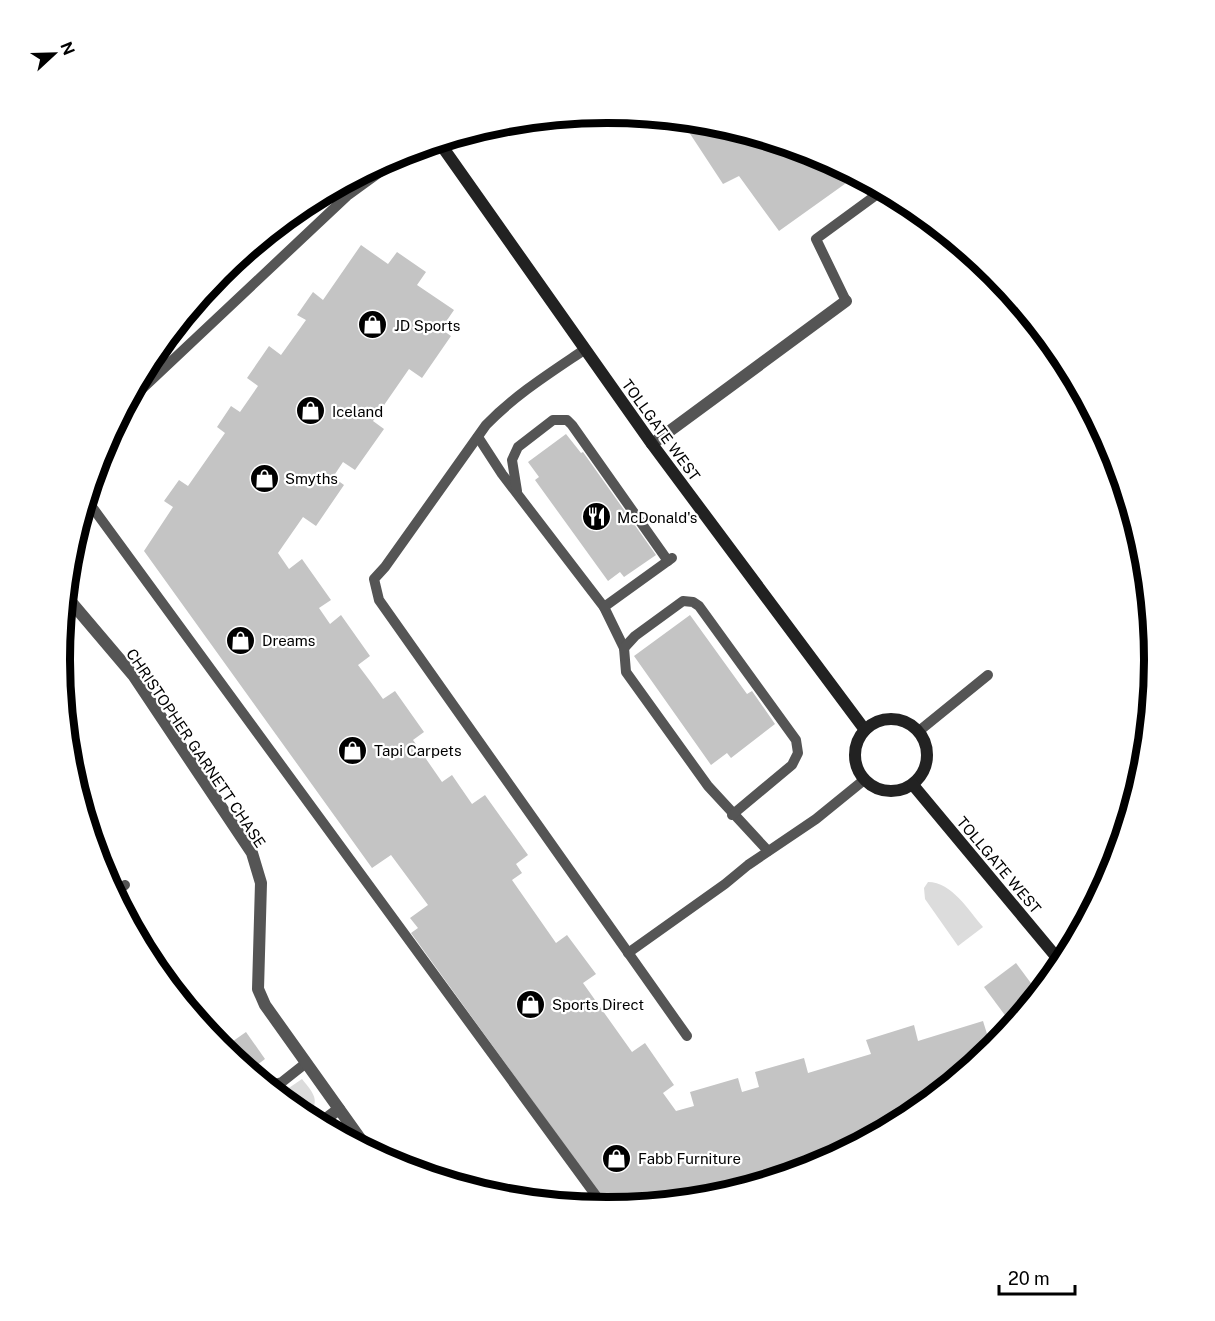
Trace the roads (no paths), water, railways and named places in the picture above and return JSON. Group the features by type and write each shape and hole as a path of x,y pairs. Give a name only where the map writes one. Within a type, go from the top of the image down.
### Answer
{"street":[{"name":"TOLLGATE WEST","path":"445,149 584,350 864,730"},
{"path":"652,444 846,301"},
{"name":"CHRISTOPHER GARNETT CHASE","path":"74,605 132,675 252,853 261,883 258,989 265,1005 358,1136"},
{"path":"892,719 909,723 919,731 927,744 928,759 923,774 913,785 901,791 887,792 874,788 864,780 857,768 854,754 857,741 864,730 874,723 892,719"},
{"name":"TOLLGATE WEST","path":"913,785 1056,956"},
{"path":"327,1118 339,1110"}],"lane":[{"path":"146,386 347,196 371,178"},
{"path":"846,301 816,239 876,195"},
{"path":"584,350 504,406 486,424 385,567 374,579 379,600 687,1036"},
{"path":"517,492 512,460 518,447 552,420 567,420 670,560 604,607"},
{"path":"478,437 502,474 604,607 624,648 626,672 708,786 732,815 768,851"},
{"path":"93,508 597,1197"},
{"path":"624,648 635,636 683,602 693,602 699,606 796,740 798,753 792,765 732,815"},
{"path":"919,731 988,675"},
{"path":"628,953 768,851 816,819 864,780"},
{"path":"121,888 125,885"},
{"path":"277,1083 306,1064"}],"place":[{"name":"JD Sports","path":"373,325"},
{"name":"Iceland","path":"311,411"},
{"name":"Smyths","path":"264,478"},
{"name":"McDonald's","path":"596,517"},
{"name":"Dreams","path":"241,640"},
{"name":"Tapi Carpets","path":"353,750"},
{"name":"Sports Direct","path":"531,1004"},
{"name":"Fabb Furniture","path":"617,1158"}]}
